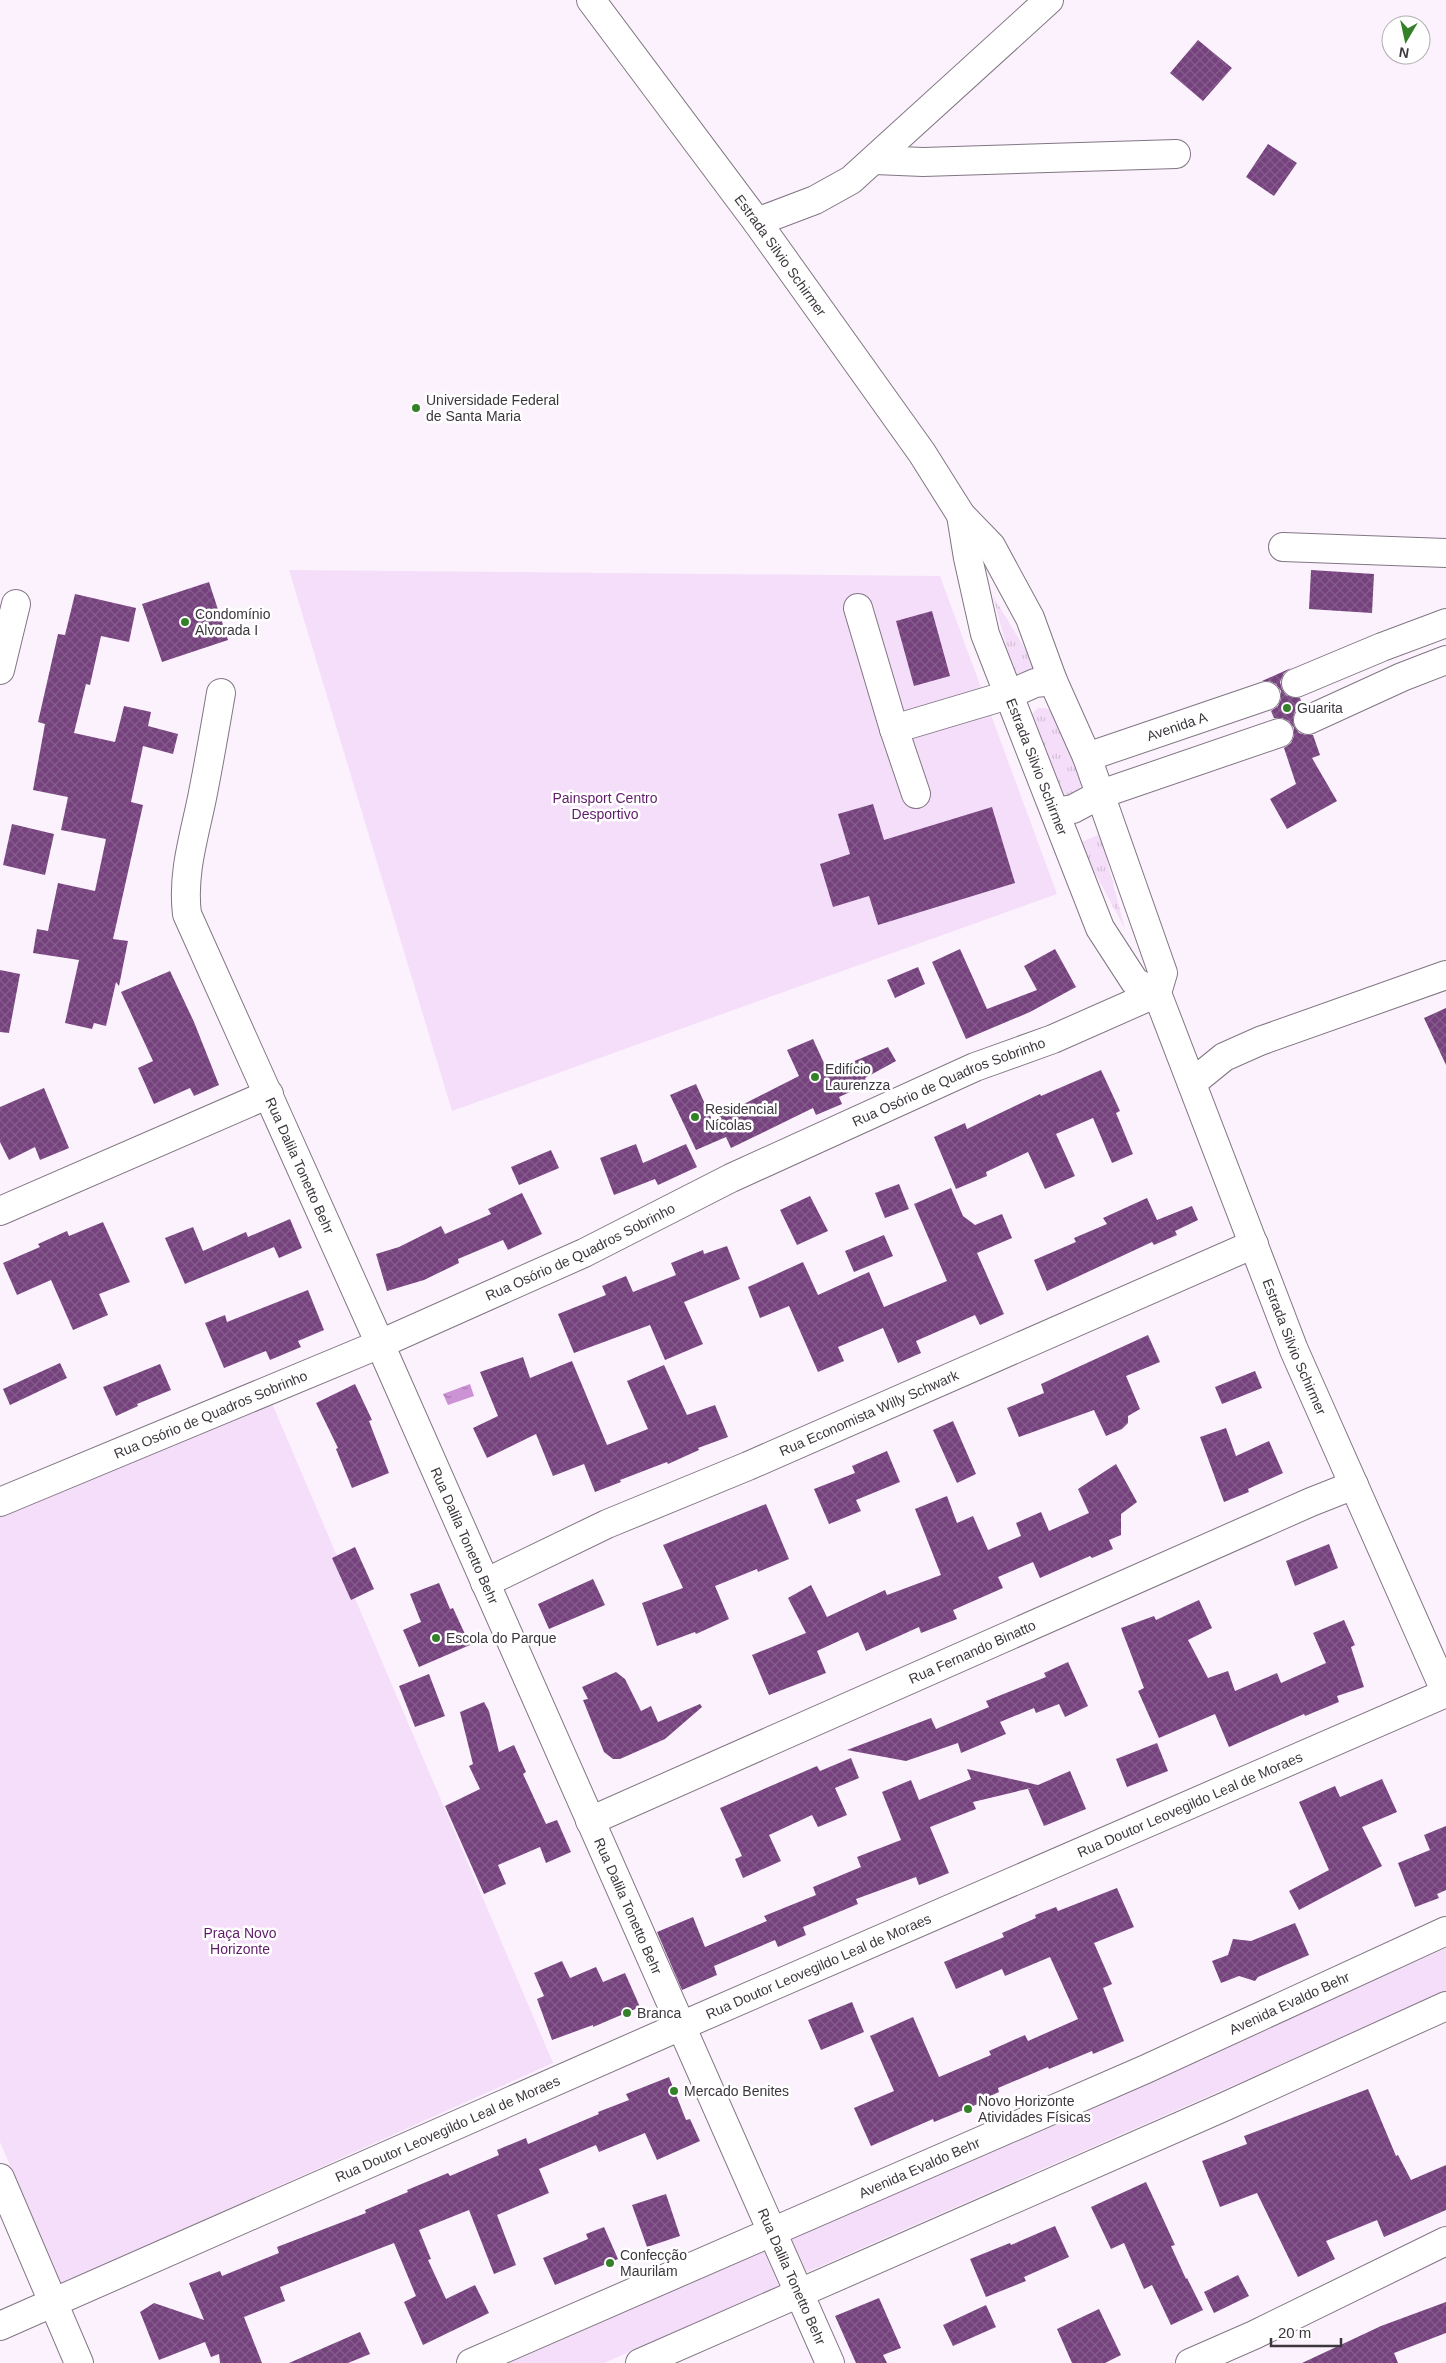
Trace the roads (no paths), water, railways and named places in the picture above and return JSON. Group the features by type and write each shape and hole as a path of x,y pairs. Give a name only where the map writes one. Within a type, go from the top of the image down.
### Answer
{"street":[{"name":"Estrada Silvio Schirmer","path":"591,0 757,222 922,453 961,515 991,546 1030,618 1053,681 1087,757 1101,794 1164,973 1157,993 1294,1350 1446,1693"},
{"path":"757,222 815,200 851,180 1049,0"},
{"path":"875,160 923,162 1176,154"},
{"name":"Estrada Silvio Schirmer","path":"961,515 968,558 985,634 1100,928 1135,982 1157,993"},
{"path":"1283,547 1446,554"},
{"path":"0,670 16,604"},
{"path":"858,608 894,729 916,794"},
{"path":"1296,683 1446,623"},
{"path":"1308,720 1402,677 1446,660"},
{"path":"1322,672 1337,707"},
{"path":"894,729 1008,695 1036,683 1053,681"},
{"name":"Rua Dalila Tonetto Behr","path":"222,693 186,873 184,896 187,914 380,1344 830,2363"},
{"name":"Avenida A","path":"1087,757 1266,696"},
{"path":"1213,714 1226,751"},
{"path":"1055,812 1073,809 1101,794 1279,733"},
{"path":"1192,1083 1224,1057 1260,1041 1446,975"},
{"name":"Rua Osório de Quadros Sobrinho","path":"0,1502 380,1344 584,1253 731,1178 966,1071 1053,1039 1157,993"},
{"path":"0,1211 269,1094"},
{"name":"Rua Economista Willy Schwark","path":"484,1582 607,1524 748,1466 1254,1244"},
{"name":"Rua Fernando Binatto","path":"590,1821 1283,1514 1354,1485"},
{"name":"Rua Doutor Leovegildo Leal de Moraes","path":"0,2326 681,2026 1446,1693"},
{"name":"Avenida Evaldo Behr","path":"471,2363 1146,2069 1446,1931"},
{"path":"640,2363 1446,2006"},
{"path":"0,2178 79,2363"},
{"path":"1190,2363 1254,2335 1446,2241"}],"water":[{"path":"470,1384 474,1396 448,1405 443,1394"}],"place":[{"name":"Universidade Federal de Santa Maria","path":"416,408"},
{"name":"Condomínio Alvorada I","path":"185,622"},
{"name":"Guarita","path":"1287,708"},
{"name":"Edifício Laurenzza","path":"815,1077"},
{"name":"Residencial Nícolas","path":"695,1117"},
{"name":"Escola do Parque","path":"436,1638"},
{"name":"Branca","path":"627,2013"},
{"name":"Mercado Benites","path":"674,2091"},
{"name":"Novo Horizonte Atividades Físicas","path":"968,2109"},
{"name":"Confecção Maurilam","path":"610,2263"}],"park label":[{"name":"Painsport Centro Desportivo","path":"605,806"},
{"name":"Praça Novo Horizonte","path":"240,1942"}]}
